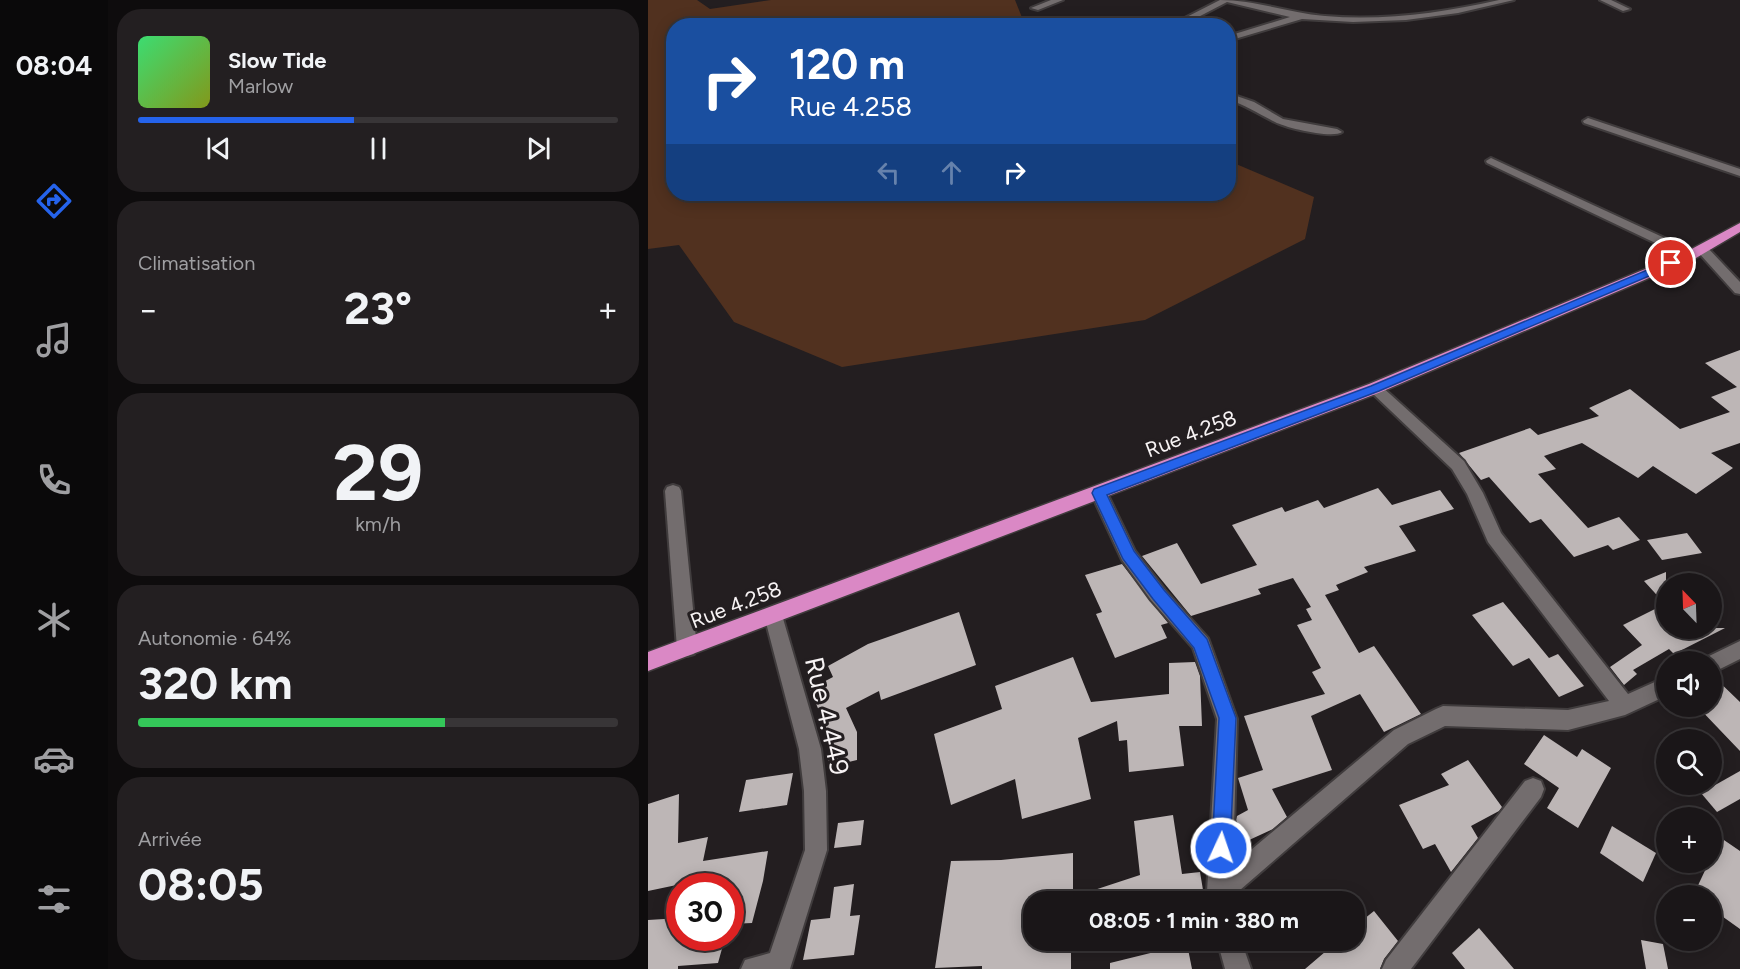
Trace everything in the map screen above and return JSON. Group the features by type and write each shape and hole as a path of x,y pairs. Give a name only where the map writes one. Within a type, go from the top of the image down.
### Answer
{"highway":[{"name":"Rue 4.258","path":"648,662 1375,388 1696,252 1740,227"}],"street":[{"path":"1035,8 1059,0"},
{"path":"1190,18 1227,0 1300,16 1350,19 1417,18 1510,0"},
{"path":"1604,0 1626,9"},
{"path":"1236,36 1300,16"},
{"path":"1236,99 1280,121 1317,130 1337,132"},
{"path":"1588,121 1740,173"},
{"path":"1491,161 1696,252 1740,290"},
{"path":"1375,388 1458,465 1475,493 1494,537 1625,706"},
{"path":"673,491 687,648"},
{"path":"1099,493 1128,555 1158,595 1201,644 1227,718 1220,891"},
{"name":"Rue 4.449","path":"773,615 810,749 815,791 816,850 778,966"},
{"path":"1722,660 1738,653"},
{"path":"1227,891 1401,737 1443,716 1568,720 1625,706 1656,691"},
{"path":"1395,969 1533,789"},
{"path":"1232,951 1238,969"},
{"path":"754,969 778,966"}],"shaded area":[{"path":"648,0 697,0 710,9 771,0 1015,0 1022,18 666,18 666,201 1236,201 1236,164 1314,197 1305,239 1145,320 842,367 734,322 679,245 648,249"}],"building":[{"path":"1740,350 1740,443 1711,453 1733,468 1696,494 1653,466 1638,478 1582,443 1544,456 1556,469 1538,474 1588,528 1619,517 1640,540 1613,550 1608,545 1574,557 1541,519 1530,523 1489,477 1481,480 1459,453 1530,428 1538,435 1599,416 1589,408 1630,389 1680,429 1730,412 1711,397 1737,387 1705,363"},
{"path":"1378,488 1392,505 1440,490 1454,509 1399,526 1416,551 1364,567 1368,572 1336,585 1339,590 1325,595 1359,653 1374,646 1421,714 1384,732 1360,694 1311,716 1332,770 1272,789 1287,817 1273,829 1247,841 1236,820 1237,816 1248,810 1238,778 1263,770 1244,716 1325,694 1312,672 1321,668 1297,625 1312,620 1306,609 1311,607 1293,578 1258,589 1261,594 1191,616 1142,556 1177,543 1201,584 1257,565 1232,525 1282,507 1285,512 1318,500 1324,508"},
{"path":"1687,533 1702,553 1662,560 1647,540"},
{"path":"1122,564 1168,623 1161,625 1167,638 1115,658 1096,614 1102,612 1085,575"},
{"path":"1656,576 1656,594 1644,581"},
{"path":"1503,602 1549,658 1558,654 1584,686 1559,697 1529,658 1513,666 1472,615"},
{"path":"1656,608 1656,639 1703,639 1680,651 1669,649 1656,651 1656,657 1633,670 1637,674 1624,685 1610,667 1642,645 1623,625"},
{"path":"959,612 976,665 881,700 879,691 846,708 857,732 857,760 828,767 829,735 810,689 833,677 828,666 868,644"},
{"path":"1073,657 1091,702 1169,694 1169,663 1195,662 1200,676 1202,726 1179,726 1184,766 1129,772 1127,740 1119,741 1117,721 1078,738 1091,799 1022,819 1015,779 951,805 934,734 1002,709 995,686"},
{"path":"1722,685 1740,702 1740,751 1722,732 1722,729 1719,729 1708,717 1722,717"},
{"path":"1544,735 1577,757 1582,749 1611,768 1578,828 1547,808 1559,788 1524,764"},
{"path":"1468,760 1502,807 1499,811 1471,826 1478,838 1451,872 1435,844 1423,849 1399,805 1449,785 1441,774"},
{"path":"1740,771 1740,799 1722,809 1722,807 1713,807 1703,795 1722,795 1722,781"},
{"path":"793,773 787,805 739,812 746,780"},
{"path":"679,794 678,843 708,837 703,861 768,851 752,923 744,923 744,873 666,873 666,887 648,891 648,804"},
{"path":"1173,815 1182,874 1200,872 1203,891 1091,891 1140,875 1134,821"},
{"path":"864,820 861,845 834,848 838,823"},
{"path":"1612,826 1656,853 1643,882 1600,853"},
{"path":"1722,839 1740,851 1740,929 1722,916 1722,885 1698,885 1704,873 1722,873"},
{"path":"1073,853 1073,891 1023,891 1023,951 1071,951 1071,969 982,969 982,966 935,968 951,861 1001,860"},
{"path":"854,884 850,916 860,915 854,955 803,960 811,920 830,918 834,887"},
{"path":"1374,911 1398,941 1384,959 1380,969 1305,969 1326,951 1365,951 1365,918"},
{"path":"666,919 666,951 721,951 718,963 678,966 678,969 648,969 648,920"},
{"path":"1479,928 1514,969 1465,969 1452,953"},
{"path":"1641,940 1656,943 1656,951 1664,951 1668,969 1646,969"},
{"path":"1159,951 1188,951 1192,969 1110,969 1110,963"}],"route":[{"path":"1221,848 1227,718 1201,644 1158,595 1128,555 1099,493 1375,388 1671,263"}]}
